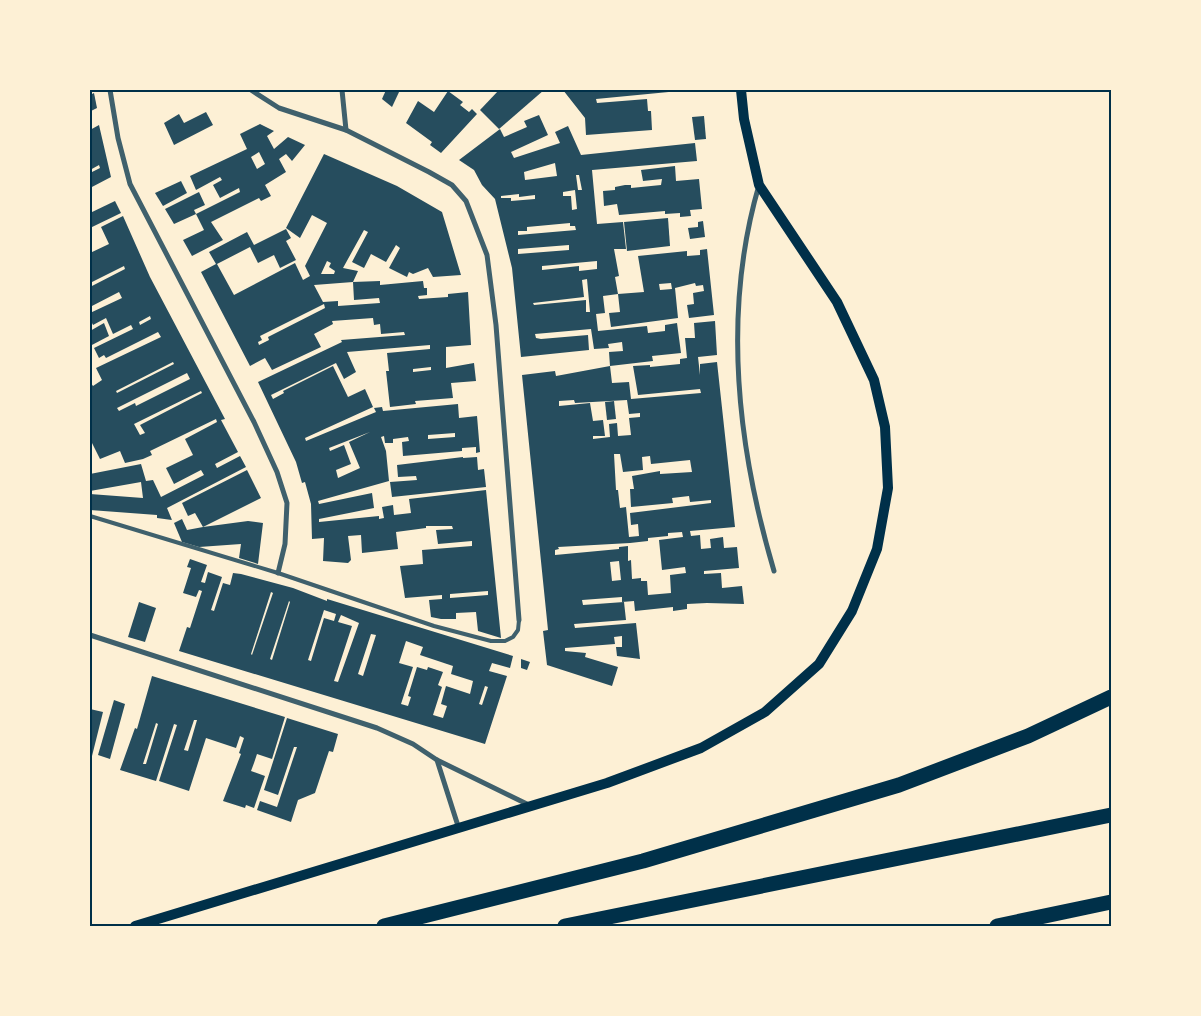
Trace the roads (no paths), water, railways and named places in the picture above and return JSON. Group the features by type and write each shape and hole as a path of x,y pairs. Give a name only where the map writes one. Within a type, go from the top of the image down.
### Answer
{"highway":[{"path":"384,926 643,861 899,784 1028,736 1111,697"},
{"path":"565,926 1111,815"},
{"path":"997,926 1111,902"}],"main road":[{"path":"135,926 607,783 702,748 765,712 818,664 852,611 877,549 888,488 885,427 874,380 837,302 759,185 744,119 741,90"}],"street":[{"path":"110,90 118,138 130,184 254,422 277,472 287,503 285,544 278,573"},
{"path":"251,90 279,108 346,130 452,185 466,201 487,255 496,325 519,620"},
{"path":"342,90 346,130"},
{"path":"759,185 747,226 743,253 738,313 738,370 745,451 756,513 774,571"},
{"path":"90,635 377,728 413,744 437,760 532,806"},
{"path":"437,760 460,829"}],"lane":[{"path":"90,516 278,573 434,626 491,642 505,642 513,638 518,630 519,620"}]}
